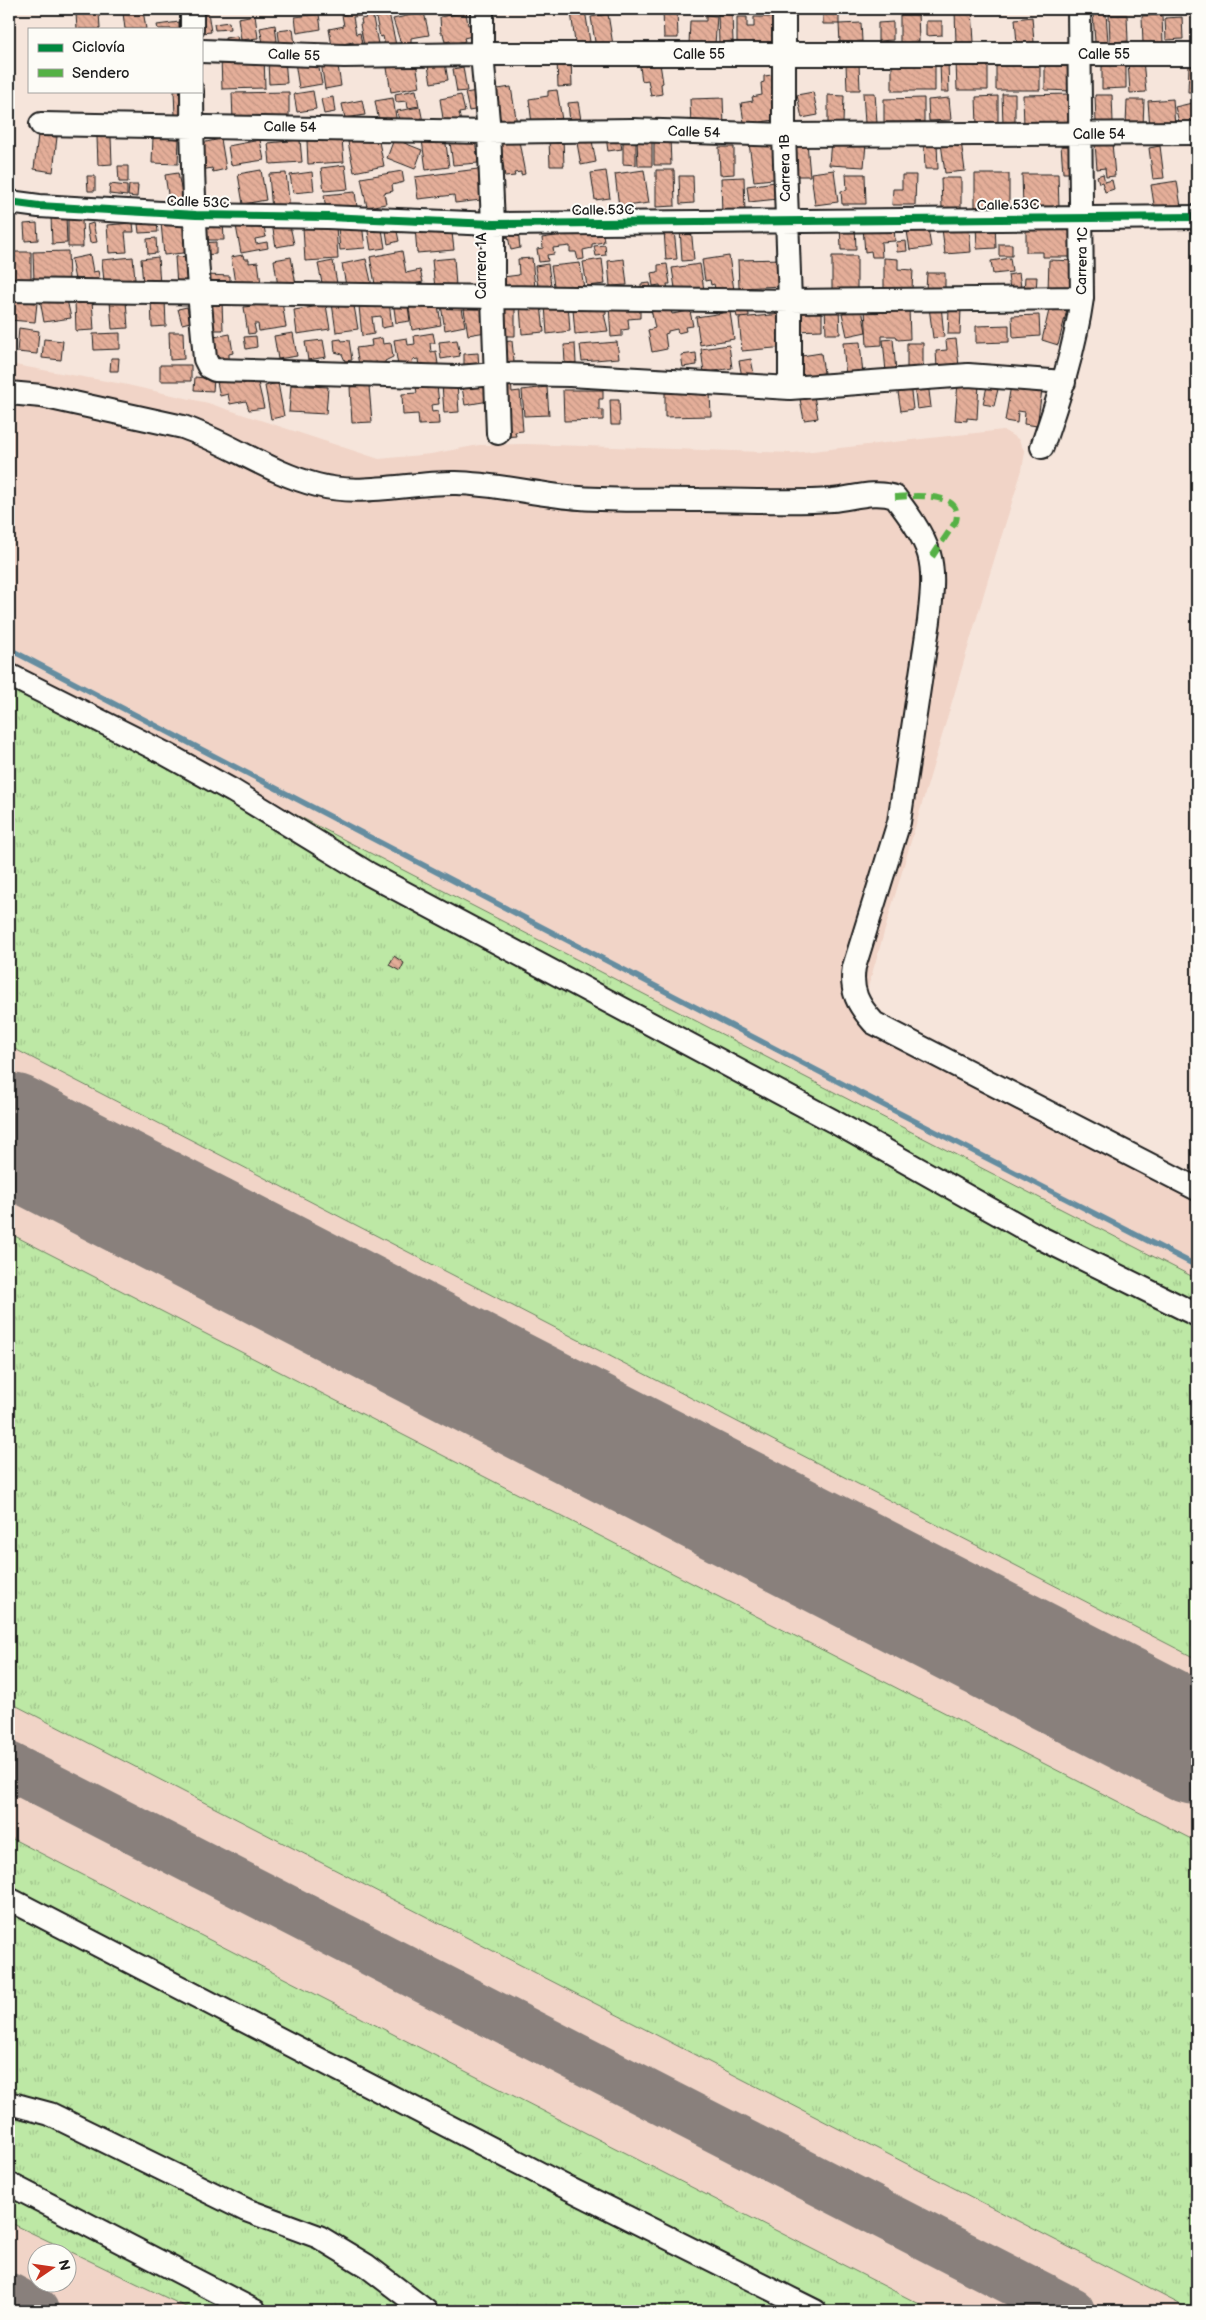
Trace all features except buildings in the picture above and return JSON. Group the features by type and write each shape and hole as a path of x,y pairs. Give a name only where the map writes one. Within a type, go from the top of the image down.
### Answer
{"street":[{"path":"192,9 192,28"},
{"name":"Carrera 1A","path":"482,9 482,54 489,132 493,224 493,298 498,433"},
{"name":"Carrera 1B","path":"784,9 784,135 790,301 790,388"},
{"name":"Carrera 1C","path":"1042,447 1064,382 1077,333 1082,298 1079,9"},
{"name":"Calle 55","path":"202,51 344,56 784,53 1197,54"},
{"name":"Calle 53C","path":"192,92 199,294 205,359 209,367 215,370 332,374 457,376 496,374"},
{"name":"Calle 54","path":"42,124 192,125 489,132 632,130 784,135 1197,133"},
{"name":"Calle 53C","path":"9,202 39,206 196,215 327,217 493,224 1197,217"},
{"path":"9,290 790,301 1082,298"},
{"path":"496,374 570,375 790,388 968,375 1064,382"},
{"path":"9,392 42,396 183,427 200,433 284,473 319,486 353,489 456,483 510,488 578,498 607,499 783,501 832,500 872,494 886,494 896,497 924,542 929,554 931,589 929,621 899,822 853,973 854,991 860,1006 874,1023 1197,1189"},
{"path":"9,675 166,754 233,791 368,874 824,1117 1043,1239 1197,1315"},
{"path":"9,1899 569,2188 815,2311"},
{"path":"9,2103 50,2114 246,2210 318,2237 367,2266 426,2311"},
{"path":"9,2184 255,2311"}],"shaded area":[{"path":"9,364 123,384 208,403 379,459 431,454 479,445 525,444 794,453 1003,430 1018,439 1025,452 1022,470 866,994 871,1011 1197,1179 1197,2311 9,2311"}],"green space":[{"path":"9,667 1197,1279 1197,1659 9,1046"},
{"path":"9,1233 1197,1842 1197,2311 1193,2311 9,1702"},
{"path":"9,1837 933,2311 194,2311 78,2255 78,2242 51,2242 9,2222"}],"waterway":[{"path":"9,649 864,1095 1197,1266"}],"taxiway":[{"path":"9,1766 1071,2311"},
{"path":"9,2297 35,2311"}],"runway":[{"path":"9,1133 1197,1745"}],"marked path":[{"path":"895,497 936,497 953,504 956,511 956,521 930,560"}],"cycle path":[{"path":"9,202 39,206 196,215 327,217 493,224 1197,217"}]}
